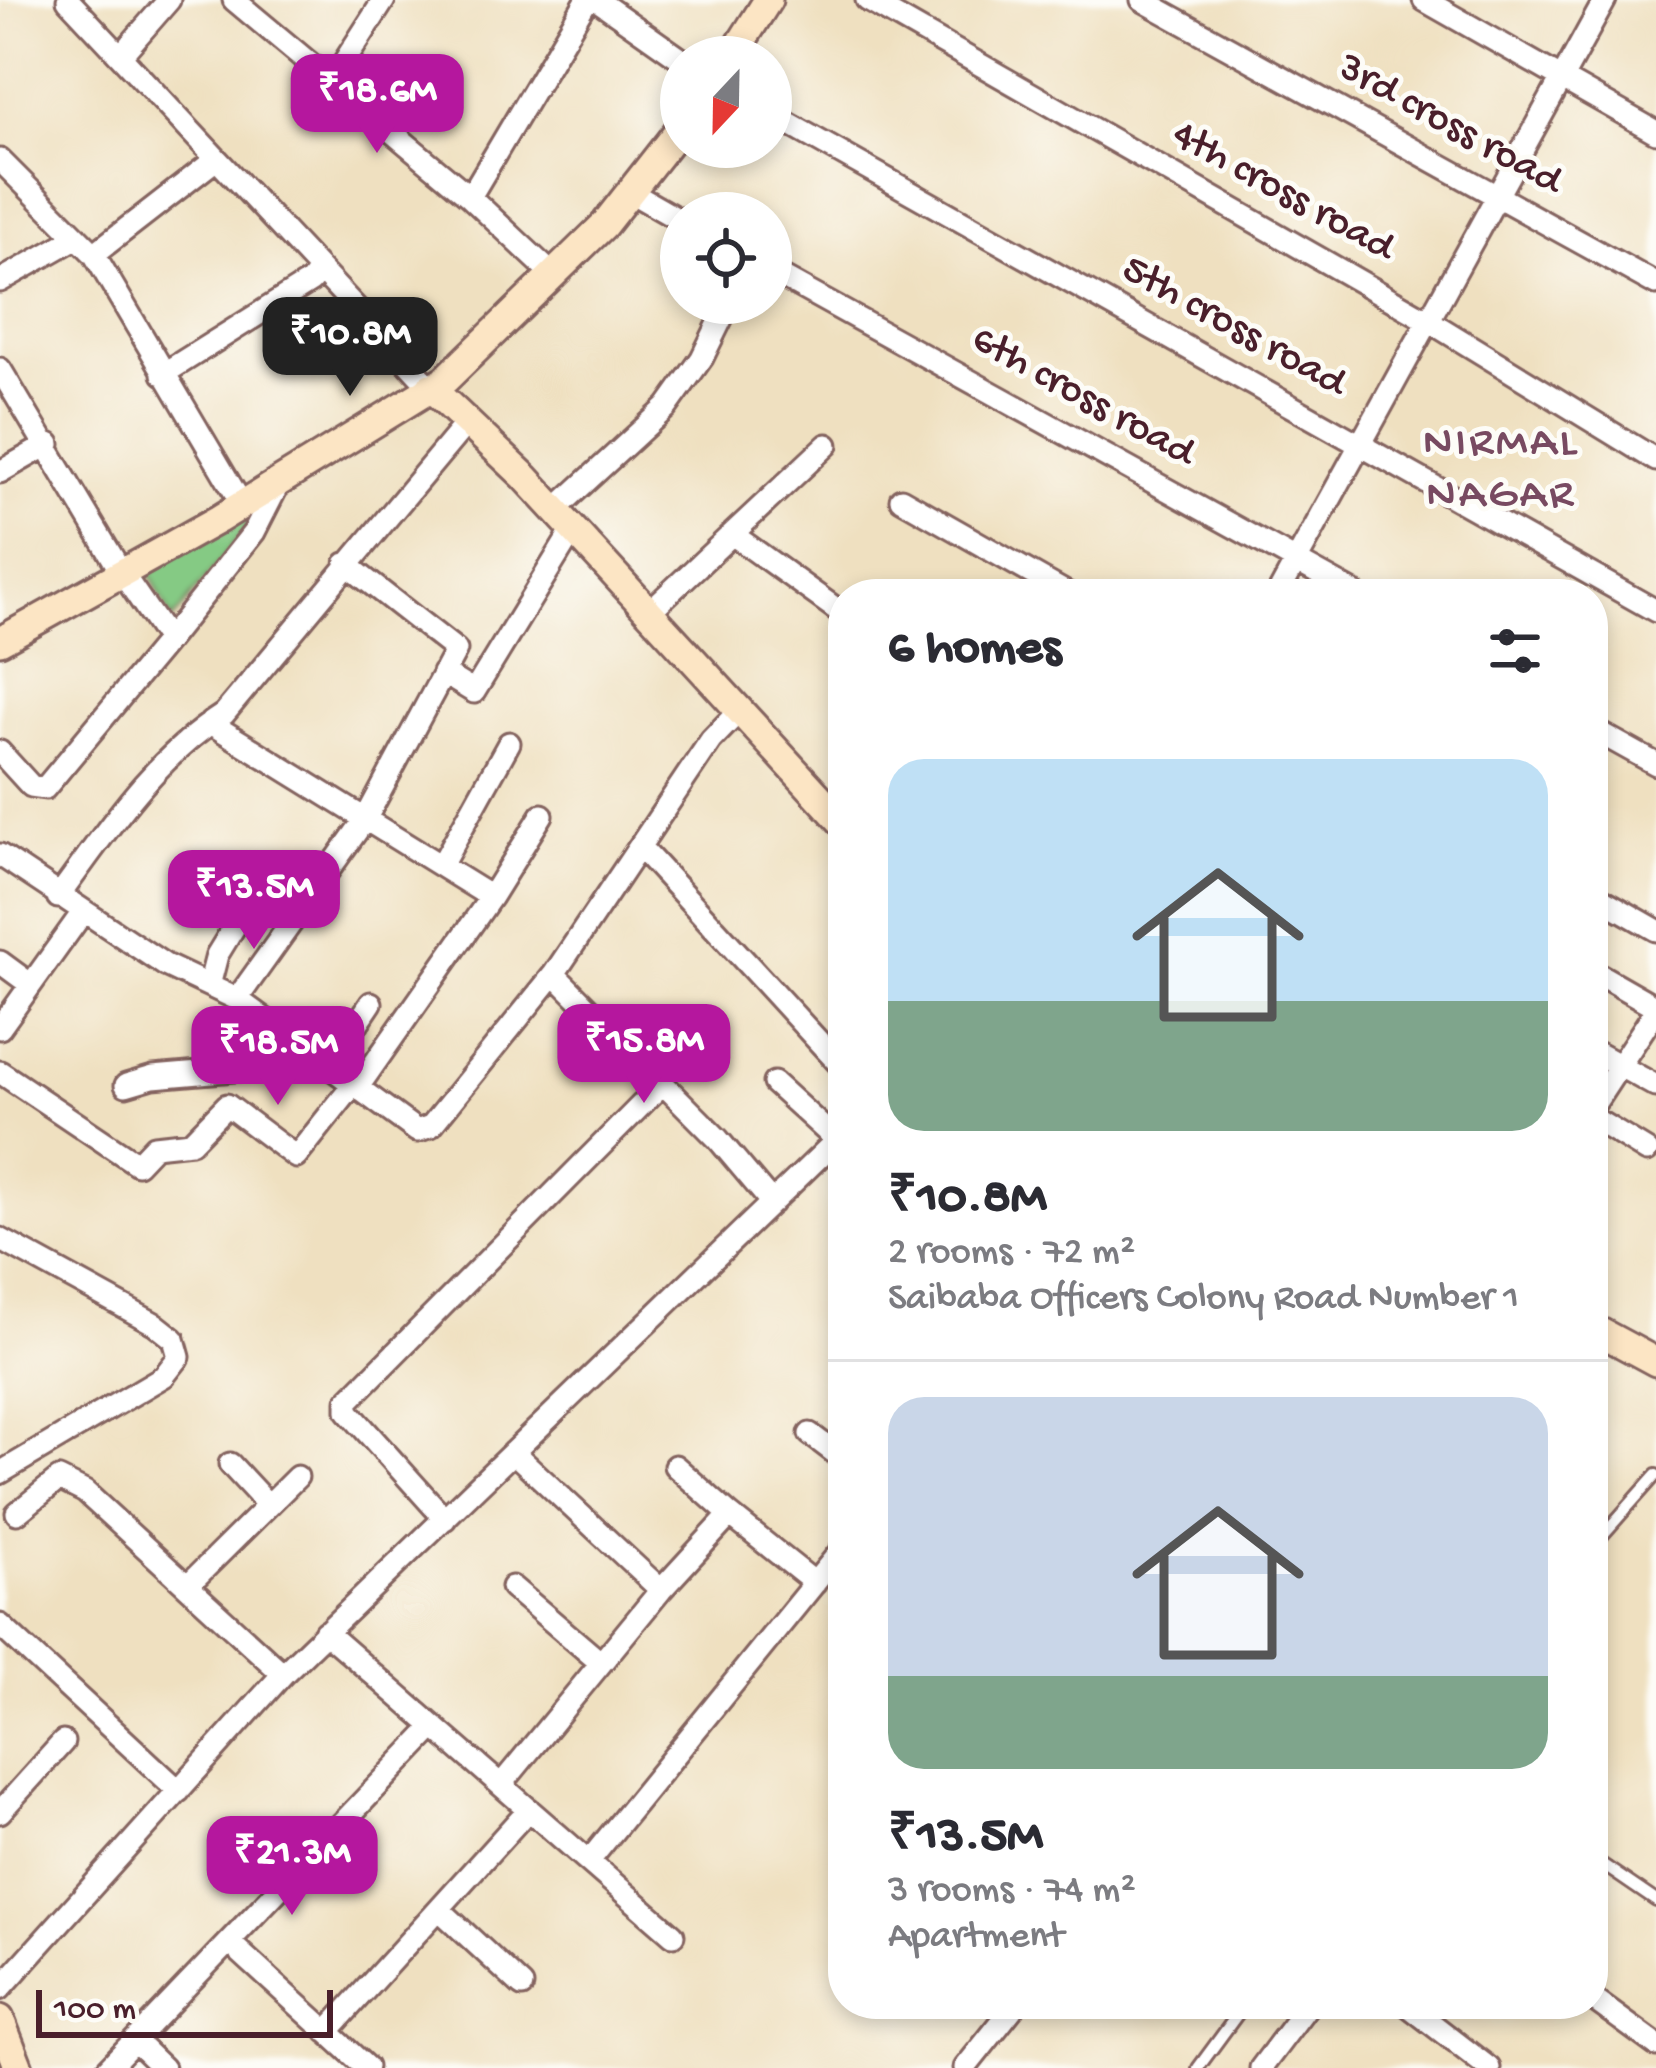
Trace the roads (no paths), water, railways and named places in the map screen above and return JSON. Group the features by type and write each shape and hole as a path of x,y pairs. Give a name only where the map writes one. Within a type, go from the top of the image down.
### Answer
{"street":[{"path":"68,0 318,271 564,520 828,807"},
{"path":"122,54 169,0"},
{"path":"234,0 470,197 553,274"},
{"path":"332,81 384,0"},
{"path":"470,197 587,0"},
{"path":"597,0 660,44"},
{"path":"746,36 769,0"},
{"name":"4th cross road","path":"867,0 1430,321 1656,460"},
{"name":"3rd cross road","path":"1142,0 1656,284"},
{"path":"1424,0 1656,132"},
{"path":"1288,579 1605,0"},
{"name":"5th cross road","path":"792,126 1599,579"},
{"path":"0,641 120,570 219,519 240,501 446,379 632,194 660,156"},
{"path":"0,160 94,254 240,501"},
{"path":"94,254 215,160"},
{"path":"632,194 660,209"},
{"path":"0,281 74,239"},
{"path":"163,374 311,281 318,271"},
{"name":"6th cross road","path":"792,284 1330,579"},
{"path":"443,673 474,692 564,520 668,407 719,324"},
{"path":"0,369 49,444 120,570 168,640"},
{"path":"58,897 149,777 186,739 224,715 468,422"},
{"path":"0,472 49,444"},
{"path":"649,612 827,445"},
{"path":"0,752 31,785 45,788 254,532 282,477"},
{"path":"901,499 1042,579"},
{"path":"732,534 828,603"},
{"path":"237,999 366,818 456,650 346,565"},
{"name":"5th cross road","path":"1608,584 1656,611"},
{"path":"1,857 58,897 237,999 417,1131 431,1126 554,974 643,849 711,740 740,710"},
{"path":"210,723 491,897"},
{"path":"1608,738 1656,764"},
{"path":"442,864 509,743"},
{"path":"0,1072 137,1164 154,1146 190,1142 226,1105 296,1157 356,1086 491,897 542,814"},
{"path":"643,849 828,1052"},
{"path":"209,986 217,955 250,901"},
{"path":"1608,903 1656,930"},
{"path":"0,1028 83,912"},
{"path":"0,962 30,984"},
{"path":"554,974 772,1203"},
{"path":"1608,980 1656,1008 1608,1085"},
{"path":"328,1066 371,1003"},
{"path":"126,1085 153,1077 247,1069 281,1032"},
{"path":"1608,1058 1656,1086"},
{"path":"774,1083 828,1129"},
{"path":"445,1519 348,1411 348,1401 662,1084"},
{"path":"1608,1127 1647,1150"},
{"path":"0,1989 283,1674 828,1152"},
{"path":"0,1239 154,1324 174,1339 178,1357 164,1376 0,1472"},
{"path":"1608,1336 1656,1362"},
{"path":"810,1435 828,1449"},
{"path":"513,1452 661,1590"},
{"path":"230,1464 268,1505"},
{"path":"674,1466 815,1583"},
{"path":"189,1584 297,1477"},
{"path":"17,1513 59,1479 85,1492 283,1674"},
{"path":"501,1785 661,1590 730,1515"},
{"path":"590,1861 828,1567"},
{"path":"512,1586 601,1663"},
{"path":"0,1625 179,1791"},
{"path":"325,1632 673,1935"},
{"path":"108,2068 434,1727"},
{"path":"0,1812 63,1742"},
{"path":"327,2032 529,1809"},
{"path":"439,1909 521,1987"},
{"path":"229,1942 366,2067"},
{"path":"1608,2010 1656,2045"},
{"path":"0,2019 19,2068"},
{"path":"965,2068 1004,2019"},
{"path":"1270,2064 1299,2019"},
{"path":"1425,2019 1489,2068"},
{"path":"135,2041 163,2068"}],"lane":[{"path":"1608,1529 1656,1474"},
{"path":"1608,1868 1656,1901"},
{"path":"1198,2068 1234,2019"}],"district":[{"name":"NIRMAL NAGAR","path":"1501,470"}]}
